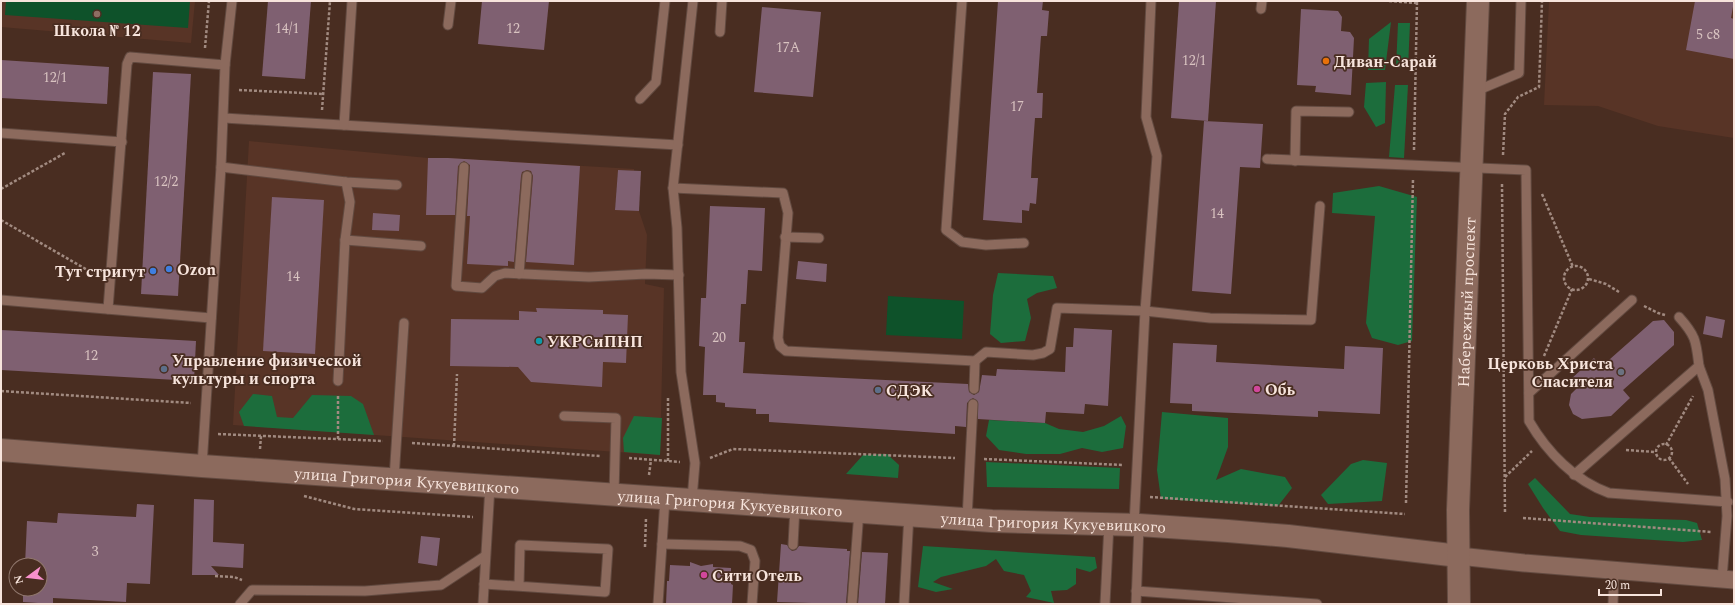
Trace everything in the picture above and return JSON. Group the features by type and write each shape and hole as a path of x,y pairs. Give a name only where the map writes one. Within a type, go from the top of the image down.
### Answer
{"street":[{"name":"Набережный проспект","path":"1459,604 1458,510 1478,1"},
{"name":"улица Григория Кукуевицкого","path":"1,450 202,466 967,519 1137,525 1288,536 1459,556"},
{"path":"1459,556 1728,580"}],"lane":[{"path":"202,466 224,118 225,64 232,1"},
{"path":"344,125 352,1"},
{"path":"448,25 450,1"},
{"path":"640,99 656,82 665,1"},
{"path":"692,499 695,464 680,372 679,275 677,228 673,188 693,1"},
{"path":"720,32 722,1"},
{"path":"962,1 946,230 962,242 986,244 1024,243"},
{"path":"1136,604 1137,466 1145,311 1157,156 1146,117 1151,1"},
{"path":"1474,92 1519,73 1521,1"},
{"path":"108,309 127,64 130,57 225,64"},
{"path":"1295,161 1296,111 1349,112"},
{"path":"224,118 678,145"},
{"path":"1,133 122,142"},
{"path":"1267,159 1471,169 1526,170 1530,421 1544,441 1574,474 1592,487 1609,493 1728,502"},
{"path":"464,166 456,286 482,288 495,276 505,273 589,277 646,274 679,275"},
{"path":"221,167 346,182 397,185"},
{"path":"519,274 527,176"},
{"path":"338,381 345,240 350,202 346,182"},
{"path":"673,188 783,194 788,213 778,338 780,346 786,351 975,361 986,352 1033,355 1043,354 1050,349 1057,308 1145,311 1210,318 1311,320 1320,206"},
{"path":"785,237 819,238"},
{"path":"345,240 421,246"},
{"path":"1,300 211,318"},
{"path":"1529,393 1632,300"},
{"path":"1679,316 1692,331 1696,344 1699,366 1708,390 1725,479 1728,502 1726,533 1728,580"},
{"path":"394,479 404,323"},
{"path":"974,390 975,361"},
{"path":"1574,474 1605,449 1699,366"},
{"path":"967,519 973,404"},
{"path":"564,416 616,418 614,494"},
{"path":"483,604 490,485"},
{"path":"656,497 662,544 658,604"},
{"path":"793,545 796,507"},
{"path":"852,604 858,511"},
{"path":"904,604 909,514"},
{"path":"1105,604 1109,524"},
{"path":"662,544 740,546 751,550 755,561 752,604"},
{"path":"484,584 605,592 608,549 520,545 519,586"},
{"path":"240,604 252,590 365,591 441,584 486,556"},
{"path":"1613,604 1614,570"},
{"path":"1136,591 1317,604"}],"path":[{"path":"204,62 209,1"},
{"path":"321,124 330,1"},
{"path":"1388,1 1417,2 1406,504"},
{"path":"225,89 324,94"},
{"path":"1,189 90,140"},
{"path":"1526,170 1533,170 1573,267"},
{"path":"1,220 110,283"},
{"path":"1577,266 1586,270 1589,279 1585,287 1576,291 1572,289 1567,287 1564,278 1568,269 1577,266"},
{"path":"1543,358 1572,289"},
{"path":"454,446 457,374"},
{"path":"1666,445 1704,376"},
{"path":"338,381 338,438"},
{"path":"1,391 206,404"},
{"path":"204,434 338,438 695,464 733,449 1137,466"},
{"path":"1505,477 1544,441"},
{"path":"1664,444 1670,446 1672,452 1669,458 1664,461 1658,458 1655,452 1658,446 1664,444"},
{"path":"1605,449 1655,452"},
{"path":"1669,458 1700,501"},
{"path":"645,550 656,497 651,460"},
{"path":"299,495 354,509 488,518"},
{"path":"1137,496 1405,514"},
{"path":"1523,518 1726,533"},
{"path":"215,576 238,578 252,590"}],"shaded area":[{"name":"Школа № 12","path":"1,1 195,1 191,43 1,27"},
{"path":"1549,1 1734,1 1734,138 1658,126 1598,106 1544,105"},
{"path":"249,141 428,158 634,169 634,171 618,170 615,209 639,211 647,235 645,284 664,288 660,455 233,425"}],"green space":[{"path":"6,1 190,1 188,28 5,15"},
{"path":"1391,22 1385,70 1368,70 1369,39"},
{"path":"1398,23 1410,23 1408,68 1396,68"},
{"path":"1386,82 1385,123 1376,127 1364,107 1366,83"},
{"path":"1395,85 1408,85 1404,158 1389,157"},
{"path":"1379,186 1417,197 1412,341 1398,345 1372,338 1366,323 1375,216 1332,213 1333,193"},
{"path":"998,273 1053,276 1057,288 1037,293 1027,299 1031,318 1025,341 1001,343 990,334 993,295"},
{"path":"888,296 964,301 962,339 886,335"},
{"path":"253,394 272,396 277,417 293,418 312,395 351,396 363,404 374,435 244,426 239,412"},
{"path":"1162,412 1228,418 1228,447 1216,480 1241,469 1285,477 1292,488 1278,506 1161,499 1157,470"},
{"path":"634,416 662,418 660,455 624,452 623,438"},
{"path":"1121,416 1126,426 1123,448 1102,452 1082,448 1060,454 1026,454 999,450 986,436 989,420 1045,423 1059,429 1083,432 1104,426"},
{"path":"887,454 899,465 898,478 846,474 863,455"},
{"path":"1363,460 1387,463 1382,501 1328,504 1321,495 1351,464"},
{"path":"986,462 1120,468 1119,489 987,487"},
{"path":"1535,478 1570,514 1590,517 1686,520 1697,523 1702,540 1683,542 1581,535 1560,531 1528,484"},
{"path":"923,546 1095,557 1097,568 1090,572 1076,568 1076,584 1067,590 1051,591 1054,603 1026,597 1031,591 1024,575 1004,571 996,559 986,566 941,577 933,582 953,589 936,592 918,587"}],"building":[{"path":"268,1 311,1 305,79 262,76"},
{"path":"482,1 549,1 544,50 478,44"},
{"path":"998,1 1043,1 1042,10 1049,11 1047,36 1041,36 1037,93 1043,93 1042,118 1035,118 1032,159 1031,178 1038,178 1036,204 1030,203 1029,211 1022,210 1022,223 983,220"},
{"path":"1179,1 1216,1 1208,121 1171,118"},
{"path":"1695,1 1734,1 1731,18 1734,19 1734,59 1686,50"},
{"path":"762,7 821,12 813,97 754,92"},
{"name":"Диван-Сарай","path":"1301,9 1338,11 1342,17 1341,31 1350,32 1354,38 1351,95 1315,92 1316,86 1297,85"},
{"path":"1,60 109,67 107,104 1,98"},
{"path":"153,72 191,74 178,296 141,294"},
{"path":"1204,121 1263,124 1260,168 1240,167 1231,294 1192,291"},
{"path":"428,158 580,166 574,265 526,262 533,176 531,171 527,170 522,172 521,176 514,262 508,261 508,266 467,264 470,216 467,216 470,165 464,161 458,166 455,215 426,215"},
{"path":"618,170 641,171 639,211 615,210"},
{"path":"272,197 324,200 315,354 263,351"},
{"path":"710,206 765,208 762,271 748,270 746,304 741,304 739,342 745,342 743,373 968,384 969,392 974,395 979,392 982,375 996,376 997,369 1065,372 1066,347 1073,347 1074,328 1112,330 1108,406 1085,404 1084,414 1046,412 1045,423 978,419 978,402 973,398 967,403 966,427 955,426 955,434 769,422 769,414 756,414 756,409 725,407 725,403 716,402 716,395 703,395 705,347 699,346 701,298 706,298"},
{"path":"373,213 400,215 399,231 372,230"},
{"path":"798,261 827,264 826,282 796,279"},
{"name":"УКРСиПНП","path":"536,308 603,310 603,314 628,315 626,363 603,362 602,387 531,382 518,367 450,366 451,319 519,320 519,311 537,312"},
{"path":"1706,316 1725,320 1722,338 1703,334"},
{"path":"1664,320 1674,332 1674,345 1623,390 1630,398 1611,416 1582,419 1573,414 1569,405 1571,394 1578,387 1571,379 1594,358 1601,367 1653,321"},
{"path":"1,330 196,341 194,381 1,370"},
{"name":"Обь","path":"1173,343 1217,345 1216,362 1344,369 1345,346 1383,348 1380,414 1318,411 1318,417 1192,411 1192,404 1170,403"},
{"path":"194,499 214,500 213,542 244,544 243,568 211,566 219,575 192,575"},
{"path":"137,504 154,505 150,584 127,583 126,602 53,598 53,604 23,602 23,597 48,597 48,557 25,557 27,521 57,523 58,513 136,517"},
{"path":"421,536 440,538 437,566 418,563"},
{"path":"781,544 787,545 792,551 796,550 799,546 847,549 847,551 850,551 846,604 777,602"},
{"path":"862,552 888,553 885,604 858,604"},
{"path":"690,562 701,566 713,564 713,567 731,568 731,584 733,585 732,604 666,604 667,581 669,581 670,565 690,566"}],"place":[{"name":"Школа № 12","path":"97,14"},
{"name":"Диван-Сарай","path":"1326,61"},
{"name":"Ozon","path":"169,269"},
{"name":"Тут стригут","path":"153,271"},
{"name":"УКРСиПНП","path":"539,341"},
{"name":"Управление физической культуры и спорта","path":"164,369"},
{"name":"Церковь Христа Спасителя","path":"1621,372"},
{"name":"Обь","path":"1257,389"},
{"name":"СДЭК","path":"878,390"},
{"name":"Сити Отель","path":"704,575"}]}
